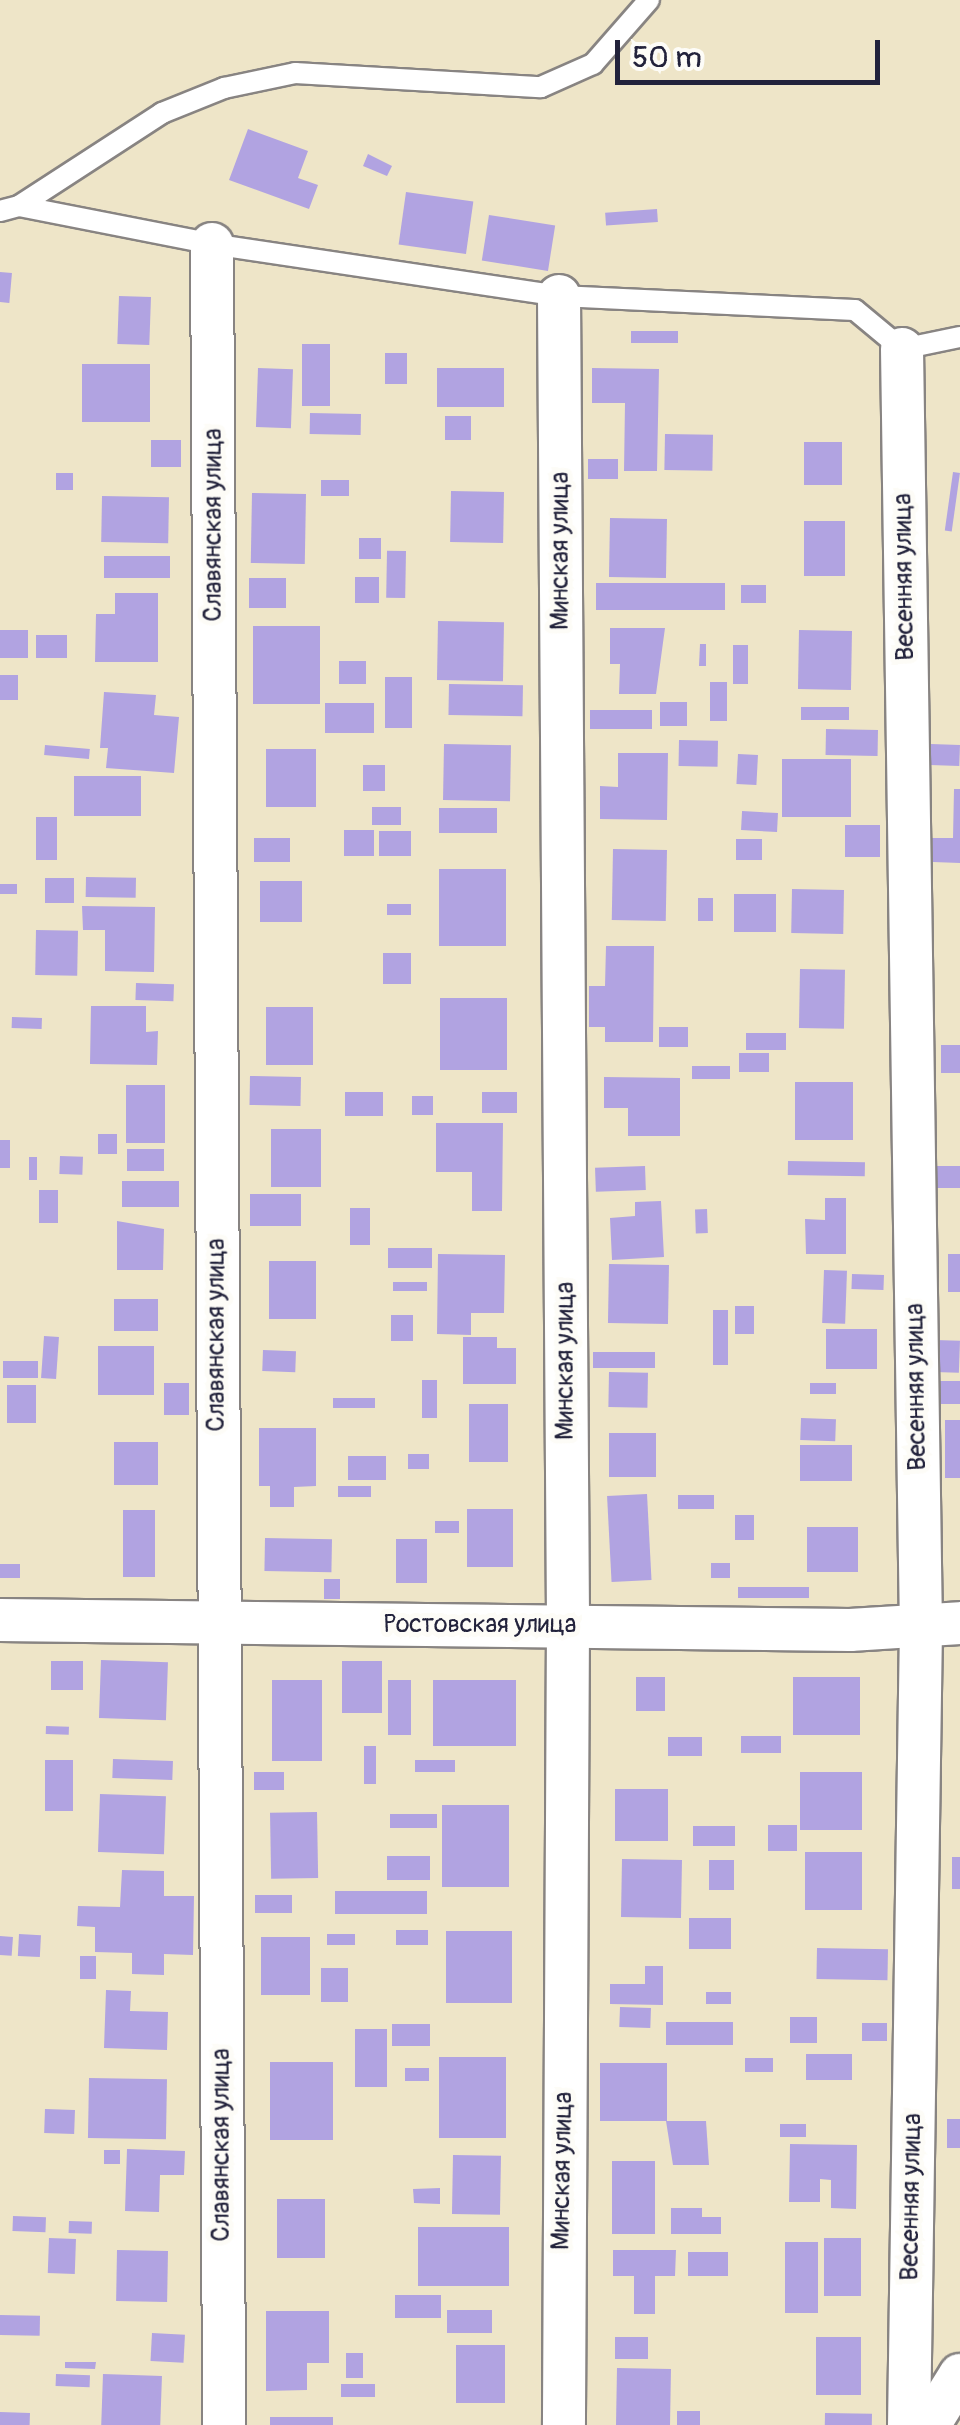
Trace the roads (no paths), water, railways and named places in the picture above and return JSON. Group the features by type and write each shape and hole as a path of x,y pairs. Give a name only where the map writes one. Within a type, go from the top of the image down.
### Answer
{"street":[{"name":"Славянская улица","path":"212,244 224,2425"},
{"name":"Минская улица","path":"559,296 568,1625 564,2425"},
{"name":"Весенняя улица","path":"902,349 940,1625 908,2425"},
{"name":"Ростовская улица","path":"0,1620 940,1625"},
{"path":"930,2425 960,2375"}],"lane":[{"path":"10,208 162,113 224,88 295,73 540,86 592,64 649,0"},
{"path":"10,208 212,244 559,296 855,310 902,349 960,337"}]}
